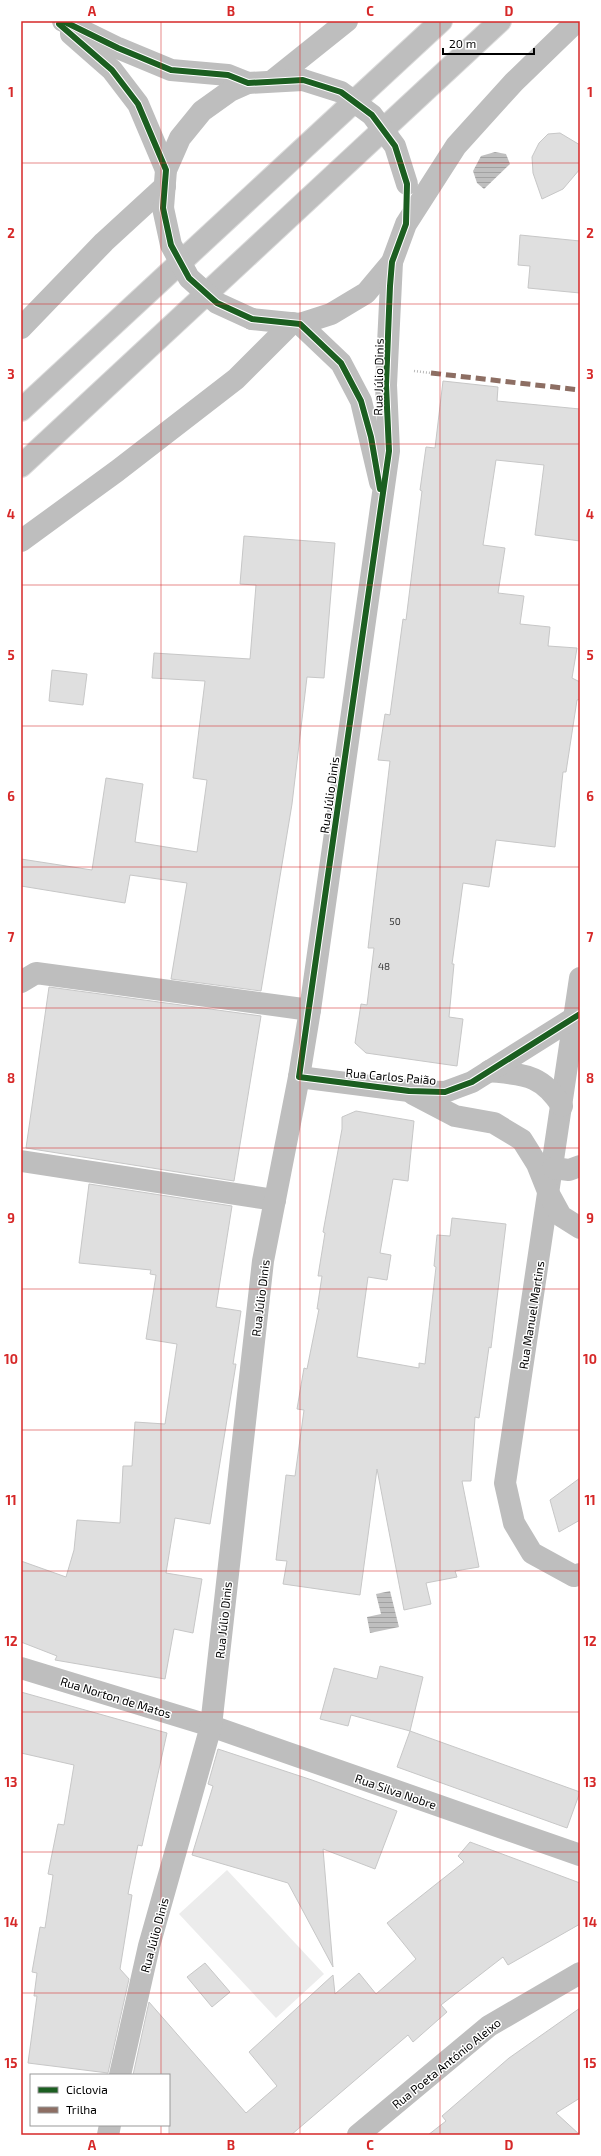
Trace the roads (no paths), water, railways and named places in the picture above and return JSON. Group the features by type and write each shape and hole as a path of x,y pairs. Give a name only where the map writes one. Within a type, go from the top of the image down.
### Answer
{"street":[{"path":"56,21 112,70 138,104 166,178"},
{"path":"63,21 118,48 171,70 228,75 248,83"},
{"path":"272,82 347,21"},
{"path":"21,410 441,21"},
{"path":"21,466 500,21"},
{"path":"406,224 407,184 395,146 372,115 340,92 303,80 248,83 230,92 202,111 180,138 166,178 163,208 171,245 189,278 217,303 252,319 296,324 331,314 366,293 392,262 406,224 456,146 514,82 577,21"},
{"path":"21,328 166,178"},
{"name":"Rua Júlio Dinis","path":"120,2074 150,1946 212,1726 263,1261 299,1077 310,1010 389,451 386,385 392,262"},
{"path":"21,541 117,471 236,379 296,324"},
{"name":"Rua Júlio Dinis","path":"296,324 340,363 361,401 380,485 380,515"},
{"path":"21,982 36,973 310,1010"},
{"name":"Rua Manuel Martins","path":"580,978 578,1016 562,1106 505,1483 514,1523 532,1553 574,1576 580,1574"},
{"name":"Rua Carlos Paião","path":"299,1077 409,1091 446,1092 472,1082 578,1016"},
{"path":"489,1071 529,1075 552,1091 562,1106"},
{"path":"409,1091 455,1116 494,1123 522,1140 537,1164 549,1194 561,1216 580,1228"},
{"path":"21,1161 275,1200"},
{"path":"553,1168 569,1170 580,1166"},
{"name":"Rua Norton de Matos","path":"21,1668 212,1726"},
{"name":"Rua Silva Nobre","path":"212,1726 580,1855"},
{"name":"Rua Poeta António Aleixo","path":"364,2133 489,2026 580,1973"}]}
